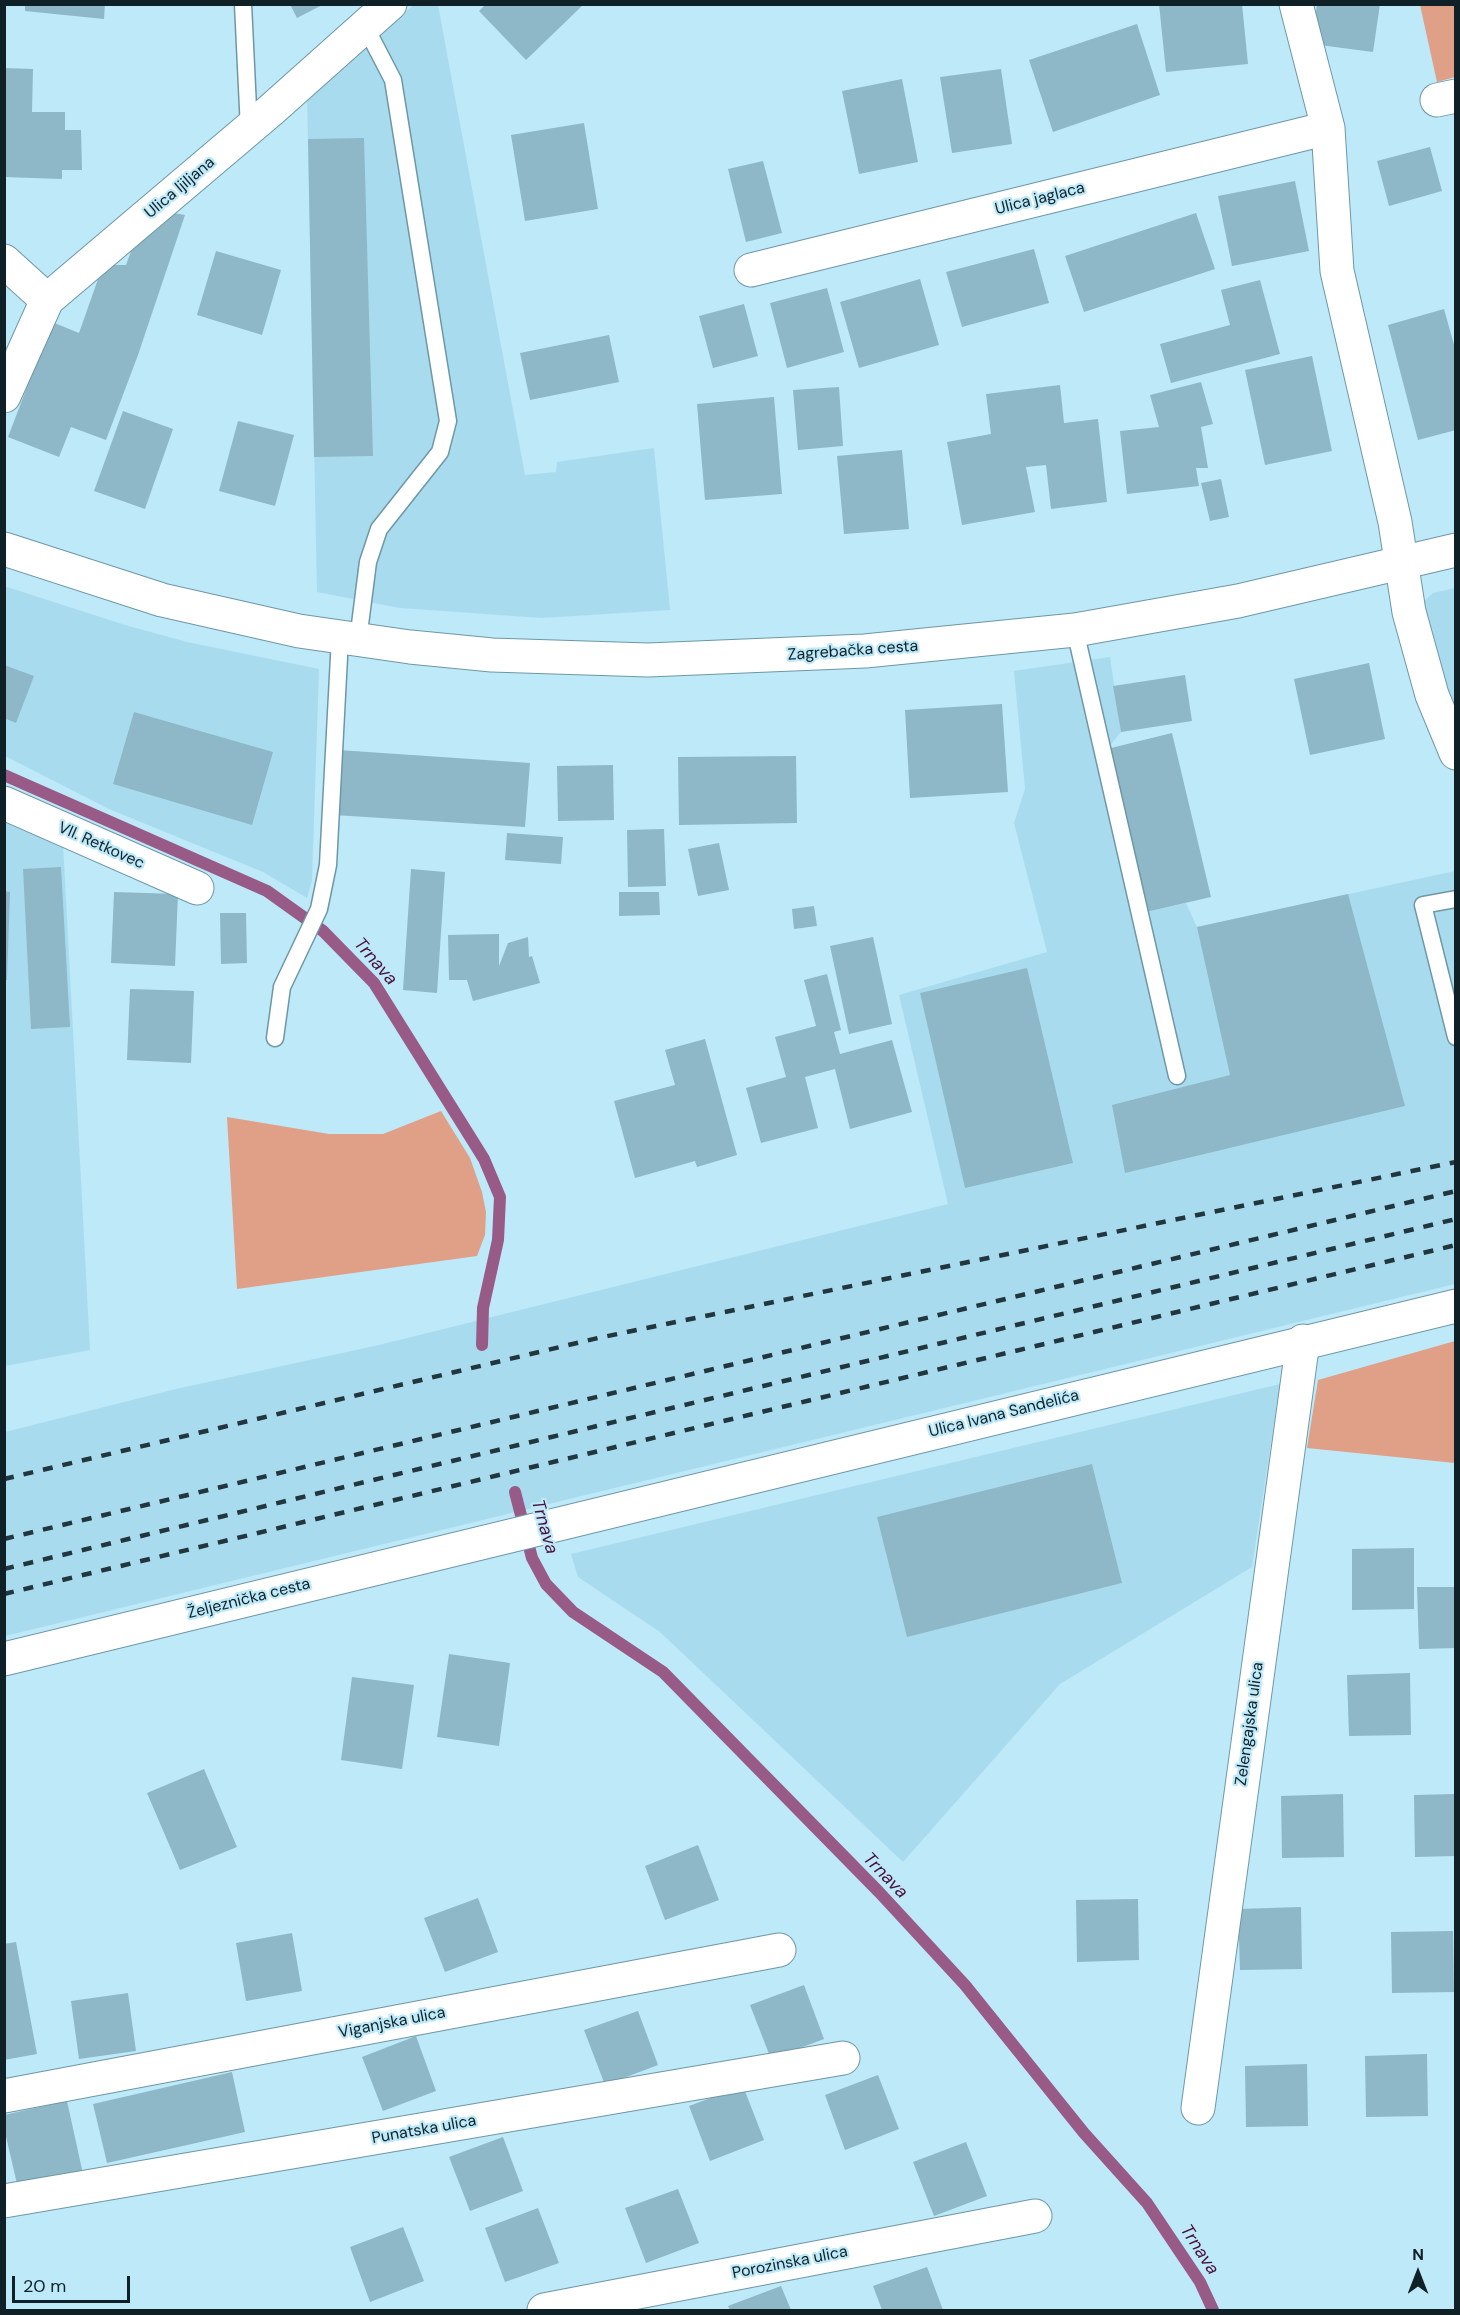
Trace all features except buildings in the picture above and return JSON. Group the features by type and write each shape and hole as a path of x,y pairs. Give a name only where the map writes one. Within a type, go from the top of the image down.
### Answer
{"street":[{"name":"Ulica ljiljana","path":"4,396 47,300 249,129 390,4"},
{"path":"1296,4 1328,128 1337,271 1402,563 1412,623 1432,695 1455,753"},
{"name":"Ulica jaglaca","path":"751,270 1328,128"},
{"path":"4,261 47,300"},
{"name":"Zagrebačka cesta","path":"4,549 162,600 299,631 492,655 654,660 865,651 1075,630 1238,601 1455,550"},
{"name":"VII. Retkovec","path":"4,804 197,888"},
{"name":"Ulica Ivana Sandelića","path":"493,1539 1455,1306"},
{"name":"Zelengajska ulica","path":"1198,2108 1303,1341"},
{"name":"Željeznička cesta","path":"4,1659 493,1539"},
{"name":"Viganjska ulica","path":"4,2097 779,1950"},
{"name":"Punatska ulica","path":"4,2201 843,2058"},
{"name":"Porozinska ulica","path":"544,2310 1035,2216"}],"lane":[{"path":"243,4 249,129"},
{"path":"275,1038 282,987 319,909 328,865 349,639 368,562 379,529 440,452 448,421 393,80 365,26"},
{"path":"1075,630 1177,1076"},
{"path":"1455,899 1423,905 1455,1037"}],"shaded area":[{"path":"414,5 438,5 525,475 556,472 557,462 654,448 670,610 542,618 400,608 317,592 307,90"},
{"path":"1420,5 1455,5 1455,77 1437,82"},
{"path":"4,586 125,625 187,642 319,669 312,880 307,898 263,872 109,809 5,756"},
{"path":"1455,588 1455,713 1420,622 1421,604 1433,593"},
{"path":"1110,657 1121,732 1107,749 1146,912 1186,903 1197,927 1455,871 1455,1284 5,1636 5,1432 176,1389 379,1345 948,1204 899,995 1047,952 1014,823 1025,789 1014,671"},
{"path":"5,816 63,843 90,1350 5,1366"},
{"path":"441,1111 470,1158 482,1192 486,1212 485,1235 477,1256 237,1289 227,1117 329,1134 383,1134"},
{"path":"1455,1341 1455,1463 1307,1448 1318,1380"},
{"path":"1280,1384 1252,1567 1060,1684 903,1862 660,1632 578,1577 571,1554"}],"waterway":[{"name":"Trnava","path":"4,775 267,891 323,931 374,983 484,1159 500,1197 498,1240 483,1308 482,1345"},
{"name":"Trnava","path":"515,1492 532,1558 546,1584 573,1612 663,1672 879,1892 965,1985 1084,2133 1147,2203 1200,2282 1213,2310"}],"railway":[{"path":"4,1479 598,1338 1456,1162"},
{"path":"4,1539 1456,1191"},
{"path":"4,1569 1456,1219"},
{"path":"4,1594 1456,1245"}]}
